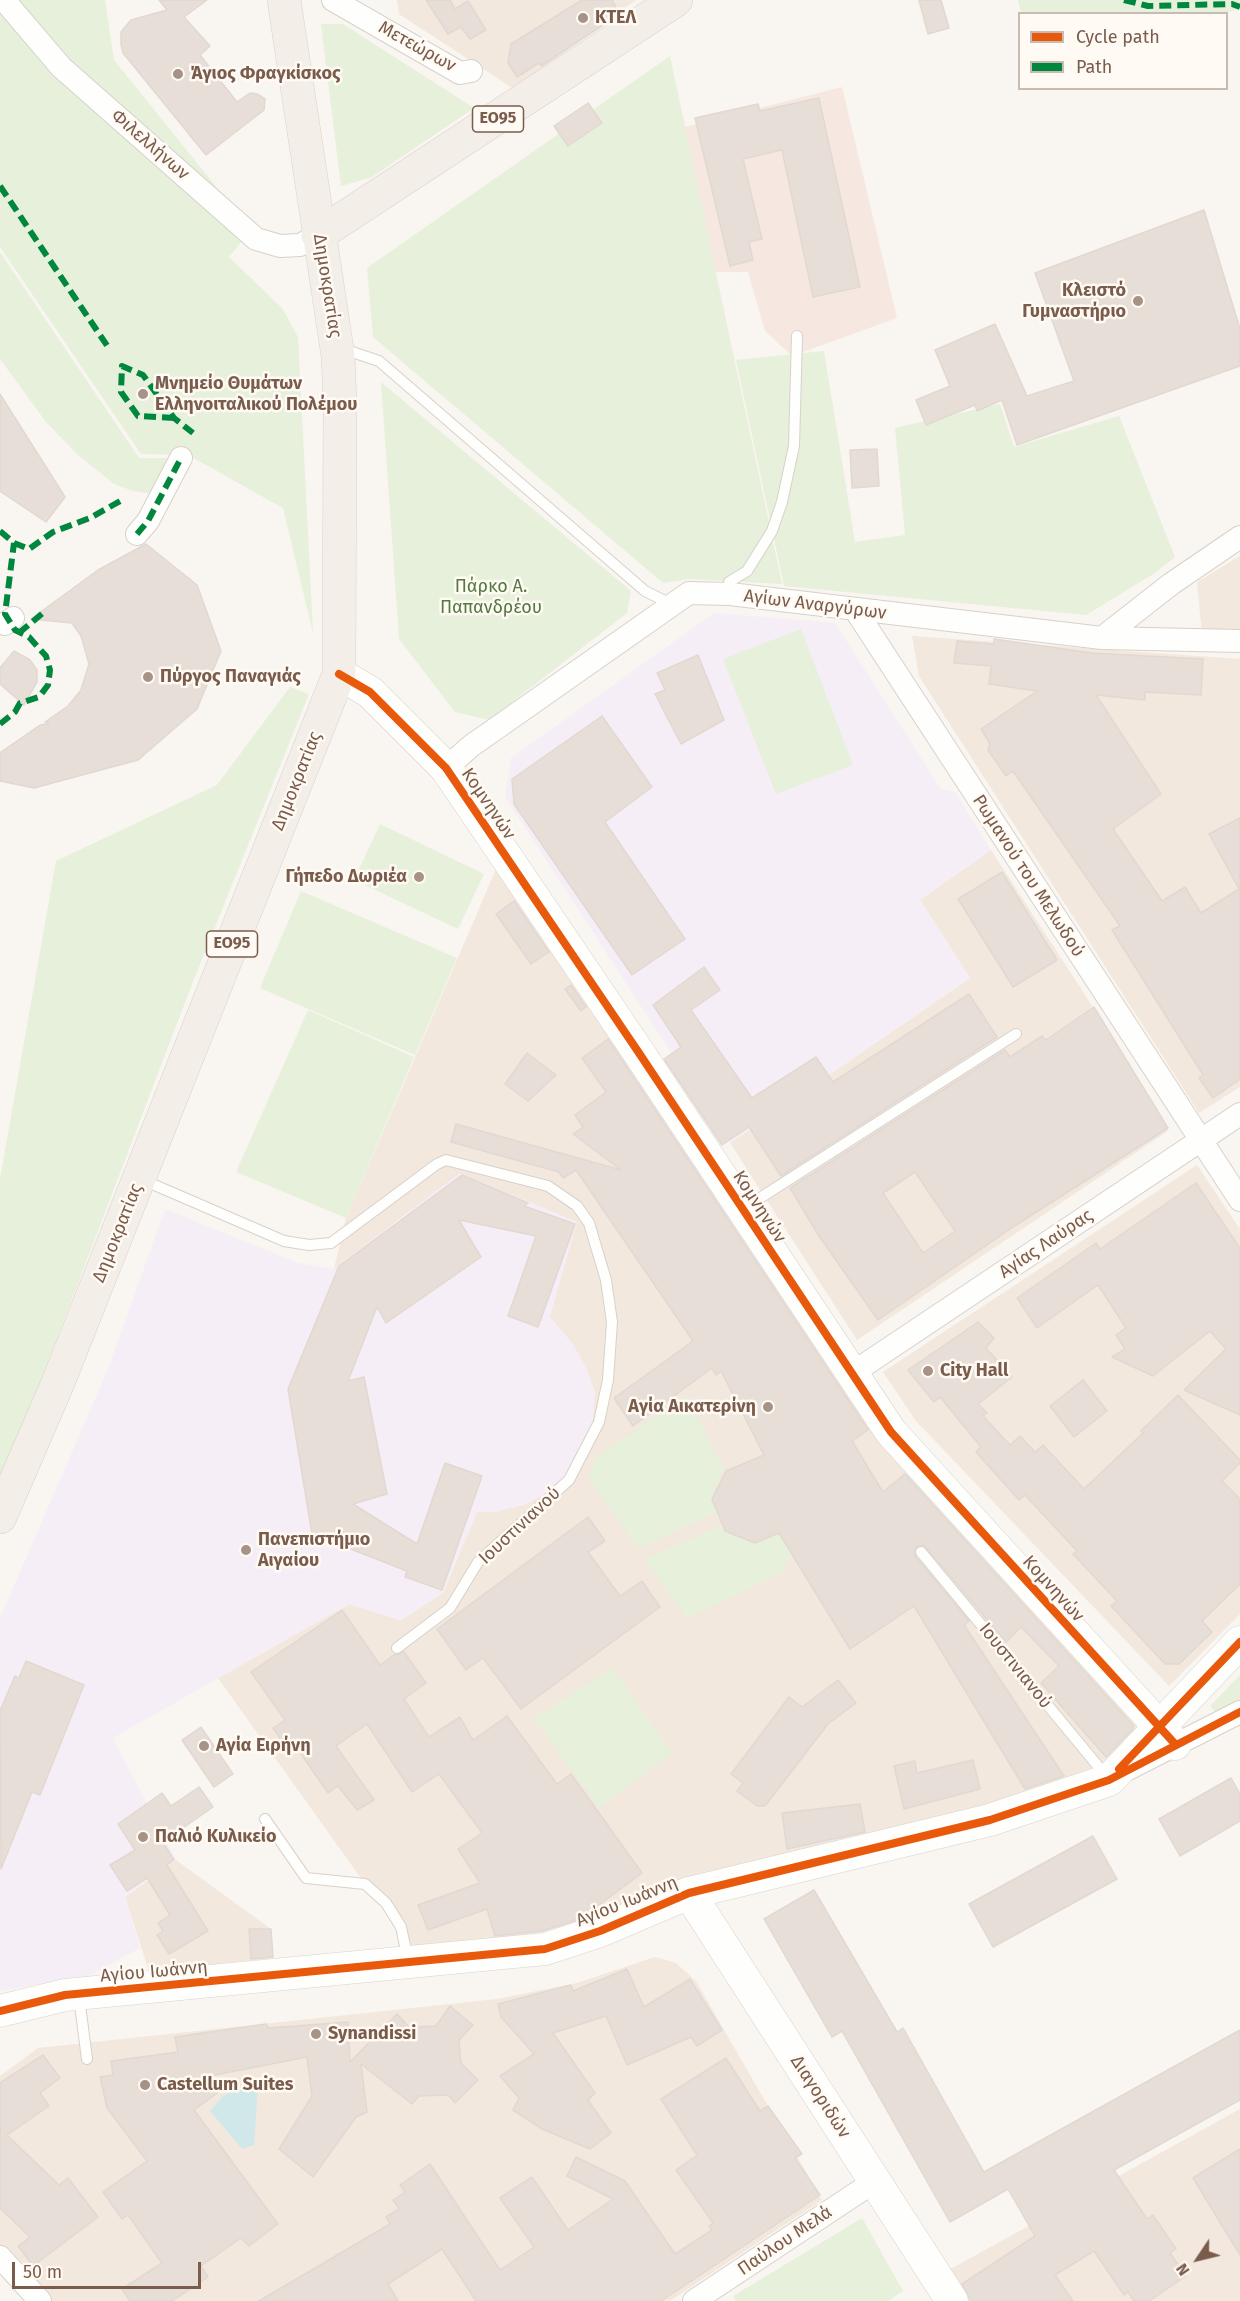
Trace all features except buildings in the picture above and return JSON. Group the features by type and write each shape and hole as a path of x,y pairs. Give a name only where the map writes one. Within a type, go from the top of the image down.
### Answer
{"main road":[{"name":"Δημοκρατίας","path":"0,1517 57,1385 339,674 340,401 337,347 318,235 315,196 284,0"},
{"name":"ΕΟ95","path":"318,235 676,0"}],"street":[{"name":"Φιλελλήνων","path":"4,0 61,67 256,239 280,246 300,245 318,235"},
{"name":"Μετεώρων","path":"333,0 460,73 471,71"},
{"path":"136,534 148,521 181,458"},
{"path":"1108,633 1171,584 1240,537"},
{"name":"Αγίων Αναργύρων","path":"446,768 471,746 670,604 689,593 730,594 856,611 1108,633 1240,641"},
{"name":"Ρωμανού του Μελωδού","path":"856,611 1240,1200"},
{"name":"Κομνηνών","path":"339,674 370,692 446,768 891,1432 1167,1736"},
{"name":"Αγίας Λαύρας","path":"851,1374 1240,1114"},
{"path":"1109,1780 1167,1736 1240,1642"},
{"path":"1167,1736 1240,1712"},
{"name":"Αγίου Ιωάννη","path":"0,2012 79,1994 545,1949 600,1931 689,1893 990,1820 1109,1780"},
{"name":"Διαγοριδών","path":"689,1893 952,2301"},
{"name":"Παύλου Μελά","path":"694,2301 875,2181"},
{"path":"0,2257 40,2301"}],"lane":[{"path":"730,594 729,582 747,572 772,531 782,502 794,446 798,336"},
{"path":"337,347 379,361 645,591 670,604"},
{"path":"743,1209 1016,1034"},
{"name":"Ιουστινιανού","path":"140,1178 284,1240 309,1245 331,1243 437,1164 446,1160 548,1186 562,1193 577,1206 592,1231 606,1280 612,1322 608,1380 599,1422 569,1480 478,1562 450,1608 397,1648"},
{"name":"Ιουστινιανού","path":"921,1552 1109,1780"},
{"path":"265,1819 306,1878 365,1884 386,1903 401,1927 409,1963"},
{"path":"79,1994 87,2059"}],"shaded area":[{"path":"397,0 636,0 514,89 399,14"},
{"path":"842,87 897,318 792,356 765,331 748,272 714,272 681,128"},
{"path":"1240,556 1240,631 1202,634 1197,582"},
{"path":"714,613 835,623 941,789 955,792 991,850 920,900 970,978 730,1143 505,797 511,758"},
{"path":"912,636 1240,659 1240,1087 1199,1113 919,676"},
{"path":"991,850 1087,998 1168,1131 857,1340 730,1143 970,978 920,900"},
{"path":"503,853 851,1374 1159,1727 1109,1780 600,1931 409,1963 401,1927 365,1884 218,1678 349,1604 401,1620 443,1593 477,1512 495,1512 548,1492 578,1466 593,1420 574,1346 550,1317 460,1174 334,1269 346,1218"},
{"path":"1197,1165 1240,1229 1240,1614 1169,1686 916,1421 883,1372"},
{"name":"Πανεπιστήμιο Αιγαίου","path":"460,1173 577,1222 550,1317 574,1346 586,1367 595,1392 593,1420 576,1463 548,1492 524,1505 495,1512 477,1512 443,1593 400,1620 349,1604 113,1738 176,1860 125,1897 140,1948 88,1976 0,1991 0,1618 108,1369 165,1209 298,1263 333,1269"},
{"path":"176,1860 271,1929 273,1958 149,1971 125,1897"},
{"path":"655,1957 676,1963 696,1981 822,2200 670,2301 43,2301 0,2253 0,2076 38,2048 497,1999 577,1983"},
{"path":"1240,2109 1240,2301 966,2301 947,2271"}],"green space":[{"path":"0,0 105,0 114,60 251,230 229,257 282,308 298,337 313,633 283,508 188,455 141,454 0,247"},
{"path":"1018,0 1240,0 1240,8 1228,12 1021,12"},
{"path":"321,24 343,24 474,108 372,177 341,186"},
{"path":"670,56 782,584 690,579 663,583 373,337 367,268"},
{"path":"0,252 139,458 170,458 154,494 133,491 114,484 77,454 46,422 0,359"},
{"path":"824,351 855,542 905,535 895,428 1000,404 1014,447 1119,416 1175,557 1155,573 1086,615 784,586 736,360"},
{"name":"Πάρκο Α. Παπανδρέου","path":"381,382 631,591 627,613 489,720 455,712 399,639"},
{"path":"801,629 853,765 776,794 723,659"},
{"path":"290,687 309,694 194,979 25,1422 0,1477 0,1179 56,861 217,785"},
{"name":"Γήπεδο Δωριέα","path":"380,824 484,874 458,929 354,880"},
{"path":"301,891 457,958 415,1055 260,988"},
{"path":"308,1010 414,1057 346,1218 236,1172"},
{"path":"686,1395 724,1470 711,1499 717,1512 638,1549 589,1478 595,1459"},
{"path":"823,1514 832,1530 792,1556 780,1574 687,1618 645,1559 723,1525 724,1532 755,1544"},
{"path":"613,1667 672,1754 599,1808 534,1719"},
{"path":"1240,1675 1240,1706 1220,1717 1210,1706"},
{"path":"862,2218 903,2291 888,2301 736,2301 733,2296"}],"water":[{"path":"258,2086 254,2145 242,2149 210,2111 222,2097 237,2088"}],"marked path":[{"path":"1124,0 1148,6 1232,4 1240,7"},
{"path":"0,186 110,350"},
{"path":"174,418 138,416 121,392 122,366 143,375 174,418 193,433"},
{"path":"137,534 148,521 181,458"},
{"path":"0,531 14,543 29,549 53,532 90,518 122,500"},
{"path":"0,724 15,712 20,703 39,697 48,685 50,670 46,656 29,637 15,630 5,614 14,543"},
{"path":"19,633 44,612"}],"cycle path":[{"path":"339,674 370,692 446,768 891,1432 1175,1744"},
{"path":"1119,1769 1240,1642"},
{"path":"0,2011 65,1995 545,1949 600,1931 689,1893 990,1820 1109,1780 1240,1712"}],"place":[{"name":"ΚΤΕΛ","path":"583,18"},
{"name":"Άγιος Φραγκίσκος","path":"178,74"},
{"name":"Κλειστό Γυμναστήριο","path":"1138,301"},
{"name":"Μνημείο Θυμάτων Ελληνοιταλικού Πολέμου","path":"143,394"},
{"name":"Πύργος Παναγιάς","path":"148,677"},
{"name":"Γήπεδο Δωριέα","path":"419,877"},
{"name":"City Hall","path":"928,1371"},
{"name":"Αγία Αικατερίνη","path":"768,1407"},
{"name":"Πανεπιστήμιο Αιγαίου","path":"246,1550"},
{"name":"Αγία Ειρήνη","path":"204,1746"},
{"name":"Παλιό Κυλικείο","path":"143,1837"},
{"name":"Synandissi","path":"316,2034"},
{"name":"Castellum Suites","path":"145,2085"}]}
